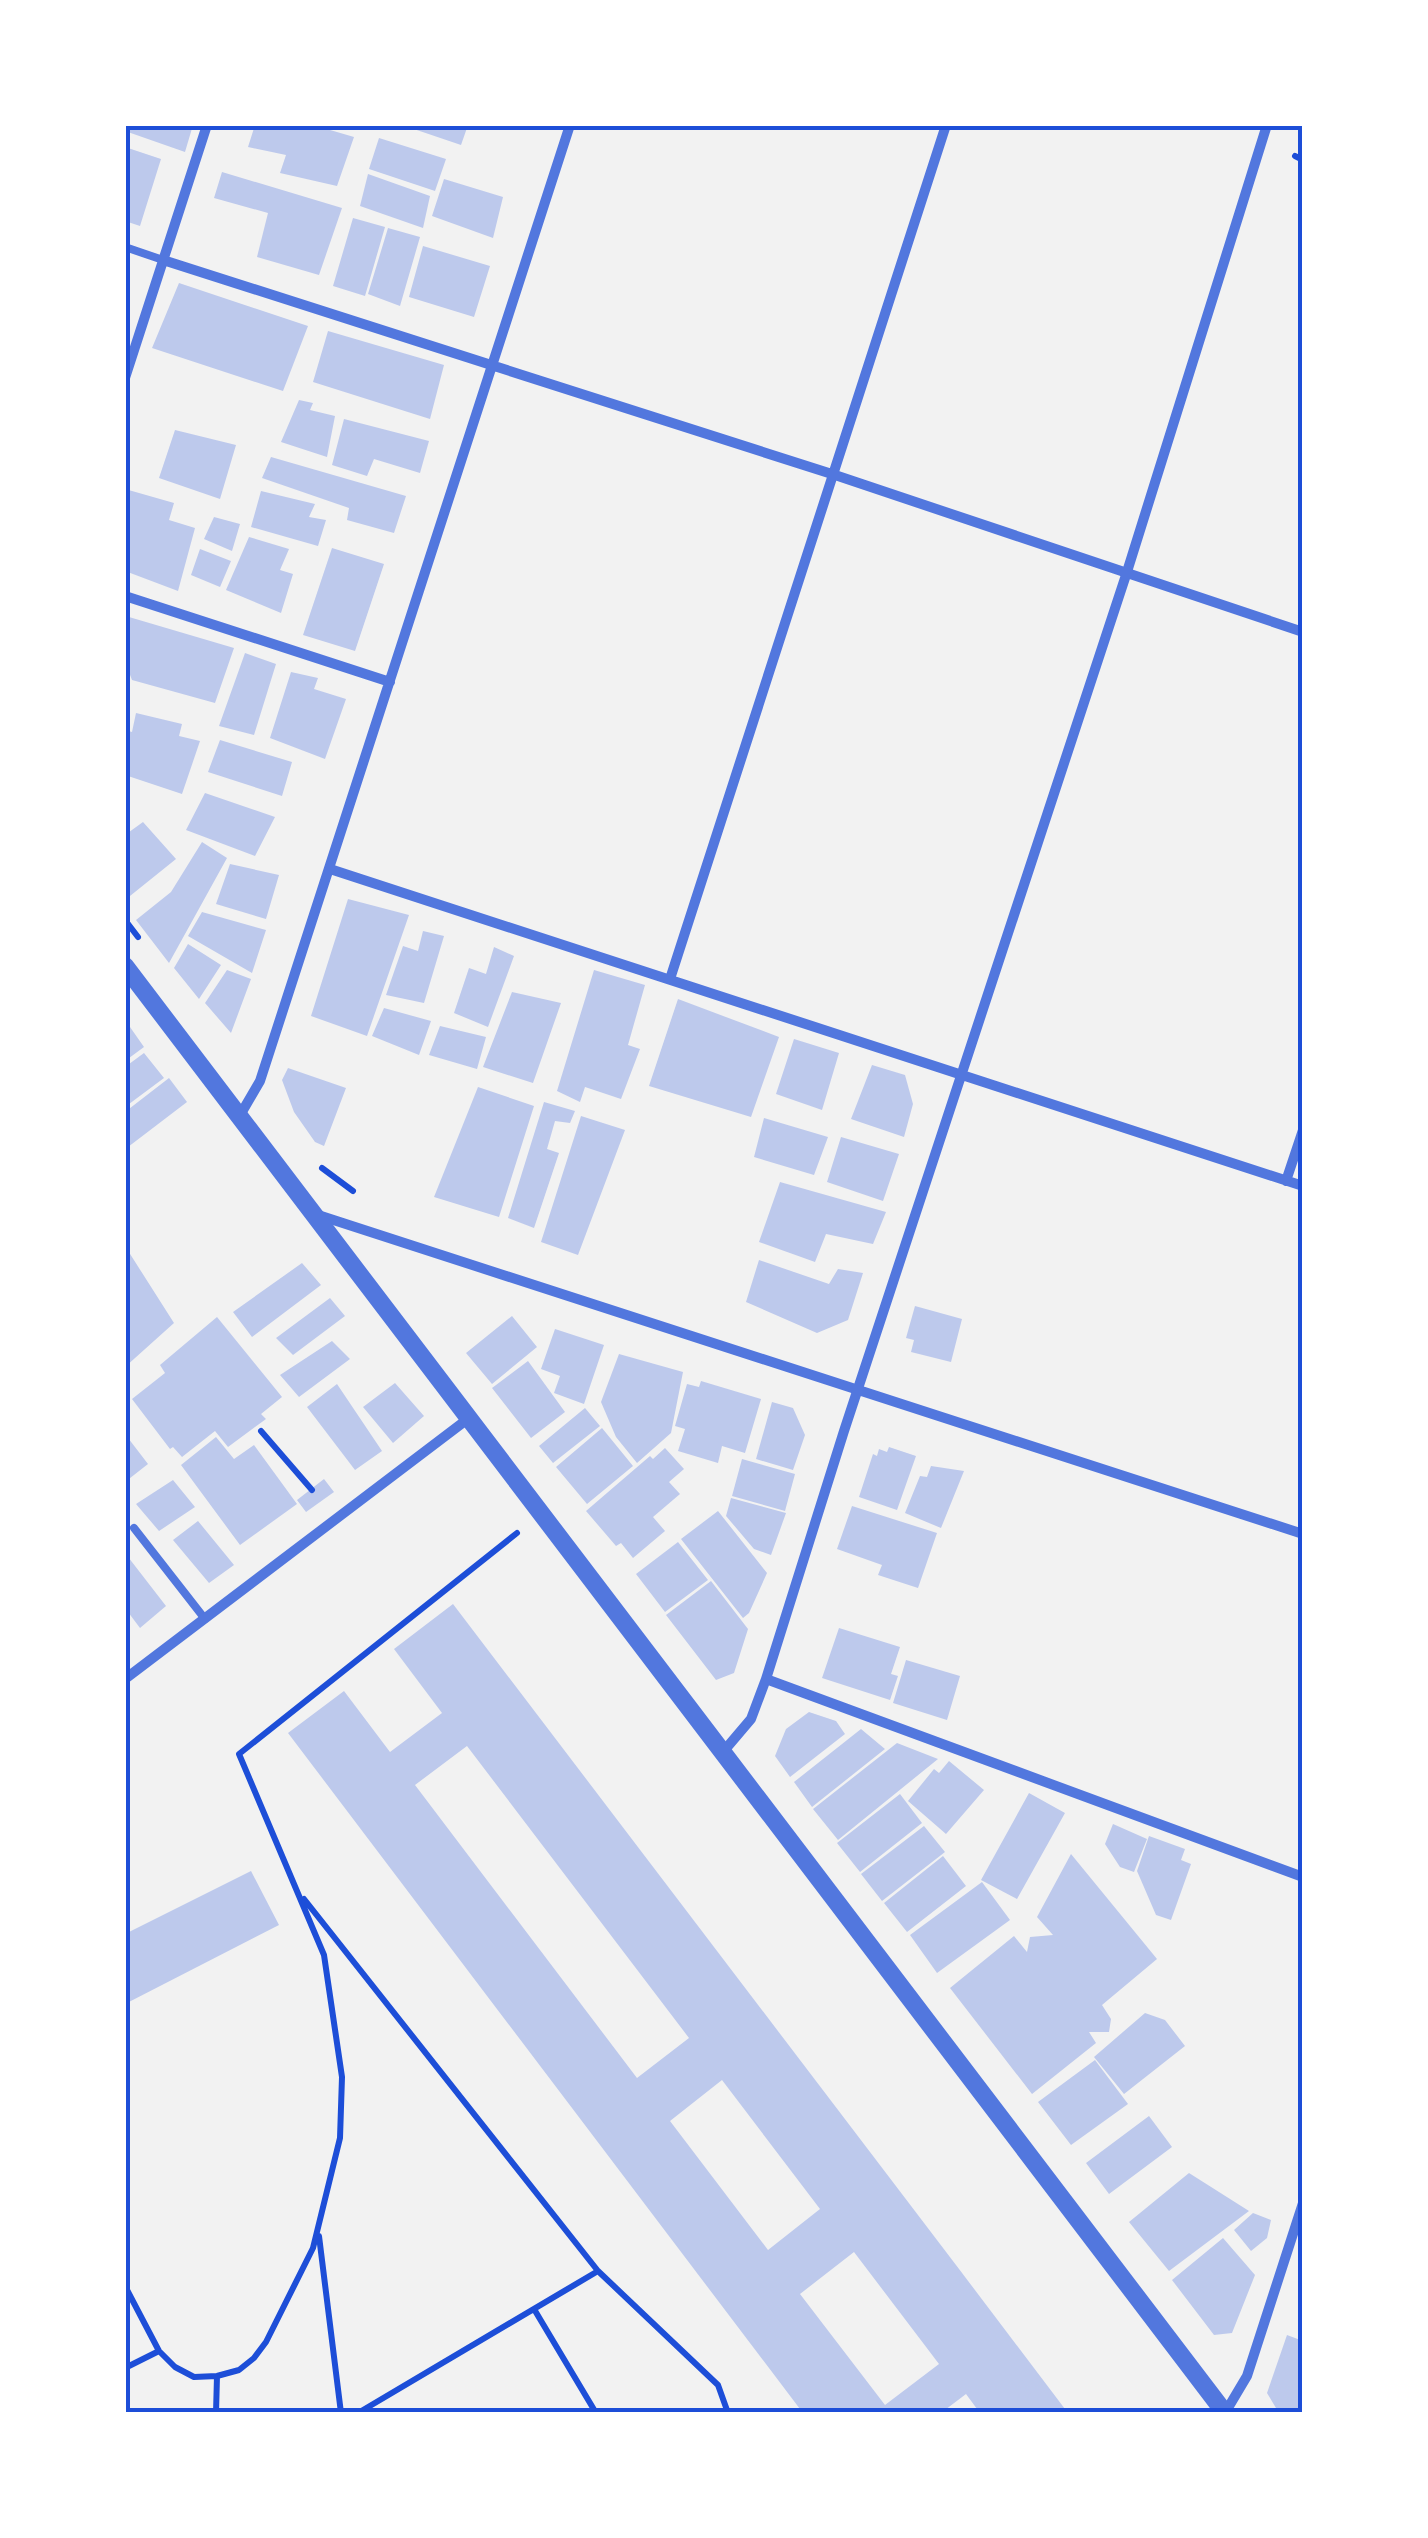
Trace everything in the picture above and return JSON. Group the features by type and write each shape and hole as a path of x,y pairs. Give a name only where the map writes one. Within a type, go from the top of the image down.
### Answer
{"street":[{"path":"125,378 208,125"},
{"path":"238,1117 258,1088 570,125"},
{"path":"670,979 946,125"},
{"path":"723,1752 751,1719 766,1679 1126,575 1267,125"},
{"path":"163,260 835,476 1303,632"},
{"path":"125,596 390,682"},
{"path":"330,869 1303,1186"},
{"path":"125,966 1225,2413 1247,2376 1303,2203"},
{"path":"1286,1181 1303,1130"},
{"path":"310,1212 1303,1534"},
{"path":"125,1679 470,1418"},
{"path":"766,1679 1303,1878"}],"lane":[{"path":"125,248 163,260"},
{"path":"134,1528 205,1619"}],"path":[{"path":"261,1431 312,1490"},
{"path":"125,2286 159,2351 175,2367 194,2377 238,2370 266,2342 314,2248 340,2138 342,2077 324,1955 239,1754 520,1530"},
{"path":"298,1891 598,2271 718,2385 728,2413"},
{"path":"318,2228 342,2413"},
{"path":"358,2413 598,2271"},
{"path":"534,2309 596,2413"},
{"path":"125,2368 159,2351"},
{"path":"216,2413 217,2376"}],"building":[{"path":"125,125 193,125 185,152 125,131"},
{"path":"255,125 313,125 354,137 337,186 280,173 286,155 248,147"},
{"path":"402,125 468,125 461,145"},
{"path":"379,138 446,159 435,191 369,169"},
{"path":"125,147 161,159 140,226 125,221"},
{"path":"222,172 342,208 319,275 257,257 268,213 214,198"},
{"path":"368,174 430,196 423,228 360,206"},
{"path":"444,179 503,197 493,238 432,216"},
{"path":"353,218 385,227 365,296 333,286"},
{"path":"388,228 420,237 400,306 368,294"},
{"path":"423,246 490,266 474,317 409,297"},
{"path":"179,283 308,326 283,391 152,348"},
{"path":"328,331 444,365 430,419 313,382"},
{"path":"299,400 313,403 310,410 335,416 327,457 281,442"},
{"path":"344,419 429,441 420,473 374,459 367,476 332,465"},
{"path":"175,430 236,445 220,499 159,478"},
{"path":"271,457 406,496 394,533 347,520 349,508 262,478"},
{"path":"125,489 174,503 169,520 195,528 178,591 125,571"},
{"path":"261,491 315,504 309,517 326,520 318,546 251,527"},
{"path":"214,517 240,524 232,551 204,539"},
{"path":"249,537 289,549 280,570 293,574 281,613 226,590"},
{"path":"332,548 384,564 355,651 303,635"},
{"path":"200,549 231,561 220,587 191,575"},
{"path":"129,617 234,648 215,703 132,680 125,662"},
{"path":"245,653 276,664 254,735 219,726"},
{"path":"291,672 318,678 314,689 346,699 325,759 270,738"},
{"path":"136,713 182,724 179,736 200,741 182,794 125,775 125,730 132,732"},
{"path":"220,740 292,762 282,796 208,772"},
{"path":"205,793 275,817 255,856 186,830"},
{"path":"143,822 176,859 125,900 125,835"},
{"path":"202,842 227,858 169,963 136,920 171,892"},
{"path":"230,864 279,875 266,919 216,904"},
{"path":"348,899 409,915 367,1036 311,1016"},
{"path":"202,912 266,930 252,973 188,936"},
{"path":"423,931 444,936 424,1003 386,995 403,946 418,951"},
{"path":"188,944 221,965 199,999 174,968"},
{"path":"494,947 514,956 488,1027 454,1013 469,968 486,974"},
{"path":"227,970 251,979 231,1033 205,1003"},
{"path":"594,970 645,985 628,1045 640,1049 621,1099 585,1087 580,1102 557,1091"},
{"path":"512,992 561,1003 533,1083 483,1067"},
{"path":"678,999 779,1037 751,1117 649,1086"},
{"path":"384,1008 431,1021 419,1055 372,1036"},
{"path":"440,1026 486,1037 477,1069 429,1055"},
{"path":"130,1027 144,1047 125,1061 125,1030"},
{"path":"794,1039 839,1053 822,1110 776,1094"},
{"path":"144,1053 164,1078 125,1107 125,1067"},
{"path":"872,1065 905,1075 913,1104 904,1137 851,1119"},
{"path":"288,1068 346,1088 324,1146 315,1142 294,1112 282,1080"},
{"path":"169,1078 187,1102 128,1147 125,1112"},
{"path":"478,1087 534,1106 499,1217 434,1197"},
{"path":"544,1102 575,1111 570,1123 555,1121 547,1149 559,1153 534,1228 508,1218"},
{"path":"581,1116 625,1130 578,1255 541,1242"},
{"path":"764,1118 828,1137 814,1175 754,1157"},
{"path":"841,1137 899,1154 883,1201 827,1182"},
{"path":"780,1182 886,1212 873,1244 826,1234 815,1262 759,1242"},
{"path":"125,1246 174,1323 125,1367"},
{"path":"759,1260 829,1284 838,1269 863,1273 848,1320 817,1333 746,1302"},
{"path":"302,1263 321,1285 252,1337 233,1312"},
{"path":"330,1298 345,1316 293,1355 276,1338"},
{"path":"915,1306 962,1319 951,1362 911,1352 914,1340 906,1338"},
{"path":"512,1316 537,1347 492,1384 466,1353"},
{"path":"217,1317 282,1397 261,1414 266,1419 228,1447 215,1431 182,1457 173,1447 170,1449 132,1399 165,1373 160,1365"},
{"path":"555,1329 604,1345 584,1404 554,1393 560,1376 541,1369"},
{"path":"332,1341 350,1359 299,1397 280,1375"},
{"path":"619,1354 683,1372 671,1433 637,1463 616,1437 601,1402"},
{"path":"528,1361 565,1412 531,1438 492,1388"},
{"path":"701,1381 761,1399 745,1453 722,1446 718,1463 678,1451 685,1429 675,1426 687,1384 699,1387"},
{"path":"395,1383 424,1416 393,1443 363,1407"},
{"path":"337,1384 382,1451 355,1470 307,1407"},
{"path":"772,1402 793,1408 805,1435 793,1470 756,1459"},
{"path":"585,1408 600,1426 553,1463 539,1446"},
{"path":"602,1428 633,1466 587,1504 556,1467"},
{"path":"125,1434 148,1464 125,1482"},
{"path":"216,1437 234,1459 254,1445 297,1504 240,1545 181,1465"},
{"path":"889,1447 916,1456 897,1510 859,1497 873,1454 877,1456 879,1449 887,1452"},
{"path":"665,1448 684,1469 669,1482 680,1494 653,1517 665,1531 633,1558 621,1543 616,1546 586,1511 650,1456 653,1459"},
{"path":"742,1459 795,1474 785,1511 732,1496"},
{"path":"931,1466 964,1471 941,1528 905,1513 920,1476 927,1477"},
{"path":"324,1479 334,1492 306,1512 297,1500"},
{"path":"173,1480 195,1507 159,1531 136,1504"},
{"path":"731,1498 786,1513 771,1555 754,1549 726,1516"},
{"path":"852,1506 937,1533 918,1588 878,1575 882,1565 837,1549"},
{"path":"718,1511 767,1573 743,1618 681,1539"},
{"path":"198,1521 234,1565 209,1583 173,1540"},
{"path":"678,1542 708,1580 665,1612 636,1574"},
{"path":"125,1553 166,1606 140,1628 125,1608"},
{"path":"711,1581 748,1629 734,1673 716,1680 666,1615"},
{"path":"453,1604 1068,2413 980,2413 966,2394 941,2413 803,2413 288,1733 344,1691 390,1752 442,1713 394,1649","holes":["467,1746 689,2038 637,2078 415,1785","722,2080 820,2209 768,2250 670,2121","854,2252 939,2364 885,2405 800,2294"]},
{"path":"839,1628 900,1647 891,1674 898,1676 890,1700 822,1678"},
{"path":"906,1660 960,1676 947,1720 893,1703"},
{"path":"809,1712 836,1721 845,1734 790,1777 775,1756 786,1729"},
{"path":"861,1729 885,1749 812,1807 794,1782"},
{"path":"897,1743 938,1759 838,1840 813,1809"},
{"path":"949,1761 984,1790 946,1834 908,1801 934,1769 939,1773"},
{"path":"1029,1793 1065,1813 1017,1899 981,1880"},
{"path":"900,1794 922,1823 860,1872 837,1843"},
{"path":"1113,1824 1147,1839 1134,1872 1120,1867 1105,1844"},
{"path":"924,1826 945,1852 882,1901 861,1874"},
{"path":"1149,1836 1185,1849 1181,1860 1191,1864 1171,1920 1156,1915 1137,1871"},
{"path":"1071,1854 1157,1959 1102,2005 1111,2019 1109,2032 1089,2032 1096,2043 1032,2094 950,1988 1014,1936 1027,1952 1030,1937 1053,1935 1037,1917"},
{"path":"943,1856 966,1886 907,1932 884,1903"},
{"path":"251,1871 279,1925 125,2004 125,1934"},
{"path":"982,1882 1010,1920 937,1973 910,1935"},
{"path":"1145,2013 1165,2020 1185,2046 1124,2094 1094,2057"},
{"path":"1095,2060 1128,2104 1071,2145 1038,2102"},
{"path":"1149,2116 1172,2147 1109,2194 1086,2163"},
{"path":"1189,2173 1249,2211 1169,2271 1129,2222"},
{"path":"1253,2213 1271,2220 1267,2238 1251,2251 1234,2230"},
{"path":"1223,2238 1255,2275 1232,2333 1214,2335 1172,2280"},
{"path":"1287,2335 1303,2341 1303,2413 1279,2413 1267,2393"}]}
